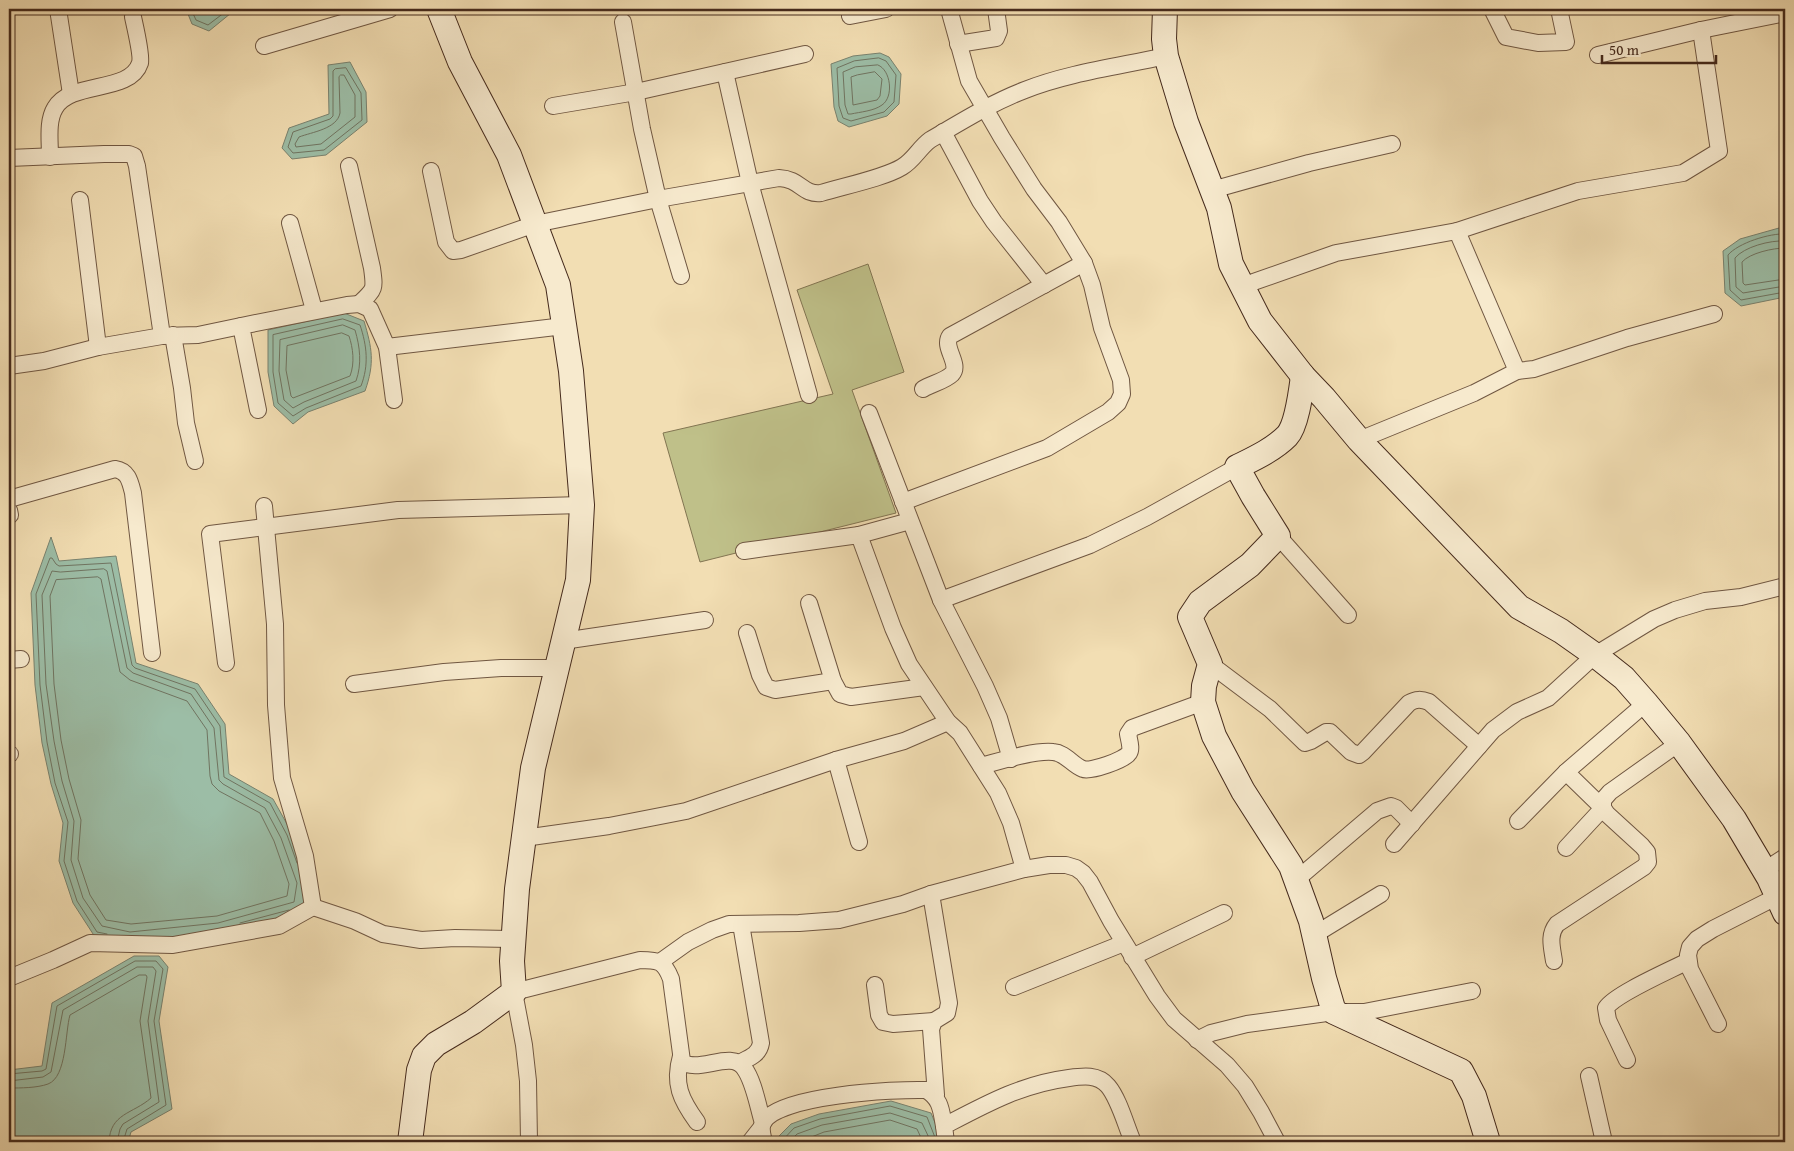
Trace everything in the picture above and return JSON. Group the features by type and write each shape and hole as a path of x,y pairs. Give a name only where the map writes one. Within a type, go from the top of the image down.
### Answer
{"street":[{"path":"58,9 71,94"},
{"path":"264,46 390,9"},
{"path":"439,9 460,62 509,155 558,285 571,371 582,505 578,580 533,768 517,889 512,961 514,992 524,1045 528,1081 529,1142"},
{"path":"850,16 886,9"},
{"path":"902,502 1047,448 1108,412 1118,403 1122,394 1121,380 1102,328 1092,285 1084,263 1059,222 1034,189 969,81 949,9"},
{"path":"958,44 996,38 999,31 996,9"},
{"path":"1165,9 1164,38 1166,56 1186,122 1219,208 1231,264 1260,321 1303,376 1359,440 1519,607 1561,631 1624,678 1679,743 1734,819 1765,870 1782,904 1713,929 1697,939 1690,947 1688,962 1718,1024"},
{"path":"1492,9 1506,37 1538,43 1566,42 1559,9"},
{"path":"1598,55 1701,30 1785,13"},
{"path":"50,157 51,118 56,106 65,96 126,78 135,72 140,61 134,17"},
{"path":"623,22 658,199 681,276"},
{"path":"1242,286 1336,253 1457,230 1578,191 1683,173 1719,150 1701,30"},
{"path":"553,106 636,92 805,54"},
{"path":"431,171 446,242 453,250 470,247 535,224 658,199 750,183 786,178 812,194 821,193 894,172 911,160 921,146 943,132 985,108 1027,89 1057,80 1166,56"},
{"path":"726,72 750,183 809,395"},
{"path":"943,132 989,215 1044,285"},
{"path":"1212,190 1309,163 1392,144"},
{"path":"9,158 129,154 136,158 168,336 182,388 186,423 195,461"},
{"path":"349,166 374,284 372,292 359,304"},
{"path":"80,200 98,347"},
{"path":"290,223 314,310"},
{"path":"1457,230 1517,371"},
{"path":"923,388 950,376 954,371 947,340 950,336 1084,263"},
{"path":"9,366 44,361 98,347 168,336 198,335 314,310 359,304 370,309 387,347 394,400"},
{"path":"1359,440 1474,393 1517,371 1534,369 1627,338 1714,314"},
{"path":"241,326 258,410"},
{"path":"387,347 564,326"},
{"path":"941,600 1090,545 1147,517 1260,455 1288,435 1298,407 1303,376"},
{"path":"869,413 941,600 985,686 999,718 1011,759"},
{"path":"1237,467 1278,536 1348,615"},
{"path":"9,499 115,469 121,470 126,474 130,480 133,493 152,653"},
{"path":"226,663 210,534 398,510 582,505"},
{"path":"264,506 275,624 276,705 282,778 306,856 313,907"},
{"path":"9,510 9,516"},
{"path":"744,551 859,535 910,521"},
{"path":"859,535 893,628 909,664 948,722 960,733 998,793 1011,823 1024,868"},
{"path":"1278,536 1250,565 1200,602 1190,617 1210,664 1270,709 1305,743 1312,742 1326,732 1330,732 1351,752 1359,755 1409,703 1414,700 1422,700 1429,702 1478,746"},
{"path":"1394,844 1493,730 1517,712 1548,698 1594,655 1654,619 1675,610 1705,601 1742,597 1785,586"},
{"path":"810,603 833,680 840,694 851,697 924,687"},
{"path":"563,640 705,620"},
{"path":"747,633 760,675 766,687 775,690 833,680"},
{"path":"1210,664 1204,686 1203,702 1214,736 1243,791 1291,866 1311,921 1334,1012"},
{"path":"354,684 444,672 501,668 558,668"},
{"path":"981,766 1053,752 1062,754 1078,767 1085,770 1094,769 1125,758 1130,753 1128,734 1132,728 1203,702"},
{"path":"1518,821 1566,772 1646,703"},
{"path":"524,838 608,826 686,811 836,760 904,741 948,722"},
{"path":"1566,848 1603,808 1603,800 1610,792 1679,743"},
{"path":"836,760 859,842"},
{"path":"1554,962 1551,936 1552,930 1557,924 1644,867 1648,862 1647,852 1642,846 1566,772"},
{"path":"1296,880 1377,810 1391,806 1396,808 1412,824"},
{"path":"1765,870 1785,857"},
{"path":"660,962 688,942 729,924 798,923 839,920 903,904 931,894 1024,868 1066,865 1076,868 1083,873 1157,996 1174,1019 1227,1065 1245,1086 1277,1142"},
{"path":"875,985 879,1015 883,1022 893,1024 934,1021 947,1013 949,1003 931,894"},
{"path":"1314,936 1381,894"},
{"path":"9,978 90,943 173,945 279,926 313,907 355,921 383,934 421,940 455,938 514,939"},
{"path":"1014,988 1128,950 1224,914"},
{"path":"739,1063 757,1054 761,1043 741,924"},
{"path":"410,1142 420,1070 424,1056 436,1044 473,1022 514,992 640,960 653,960 660,962 666,967 671,979 681,1056 684,1063 693,1066 724,1061 739,1063 744,1067 748,1075 763,1131"},
{"path":"1627,1060 1606,1014 1606,1008 1623,995 1688,962"},
{"path":"1197,1040 1211,1033 1247,1024 1334,1012 1364,1012 1472,991"},
{"path":"1334,1012 1461,1071 1474,1096 1488,1142"},
{"path":"934,1021 930,1029 936,1096 945,1134 994,1100 1024,1087 1080,1076 1093,1077 1108,1086 1116,1100 1133,1142"},
{"path":"681,1056 677,1075 683,1102 697,1122"},
{"path":"1589,1076 1604,1142"},
{"path":"750,1142 763,1131 769,1116 794,1104 843,1094 913,1090 926,1090 936,1096"}],"shaded area":[{"path":"868,264 904,372 852,390 896,513 700,562 663,433 833,394 797,290"}],"water":[{"path":"186,9 236,9 209,31 192,24"},
{"path":"880,53 889,57 901,74 899,104 887,116 849,127 838,121 834,107 831,64 853,56"},
{"path":"350,62 366,92 367,122 326,155 292,159 282,148 289,128 329,114 328,65"},
{"path":"1779,228 1785,230 1785,297 1741,306 1725,293 1723,251 1740,239"},
{"path":"344,313 364,321 367,331 371,364 365,391 308,412 293,424 274,406 268,372 268,330"},
{"path":"51,537 59,561 116,556 136,663 198,684 225,724 229,774 273,799 292,833 309,883 305,910 221,934 130,943 95,937 73,903 59,861 63,823 51,784 42,743 35,685 31,593"},
{"path":"134,956 159,956 168,967 159,1021 172,1109 131,1132 128,1142 9,1142 9,1070 42,1066 52,1003"},
{"path":"891,1101 931,1113 943,1142 777,1142 776,1139 791,1124 819,1114"}]}
